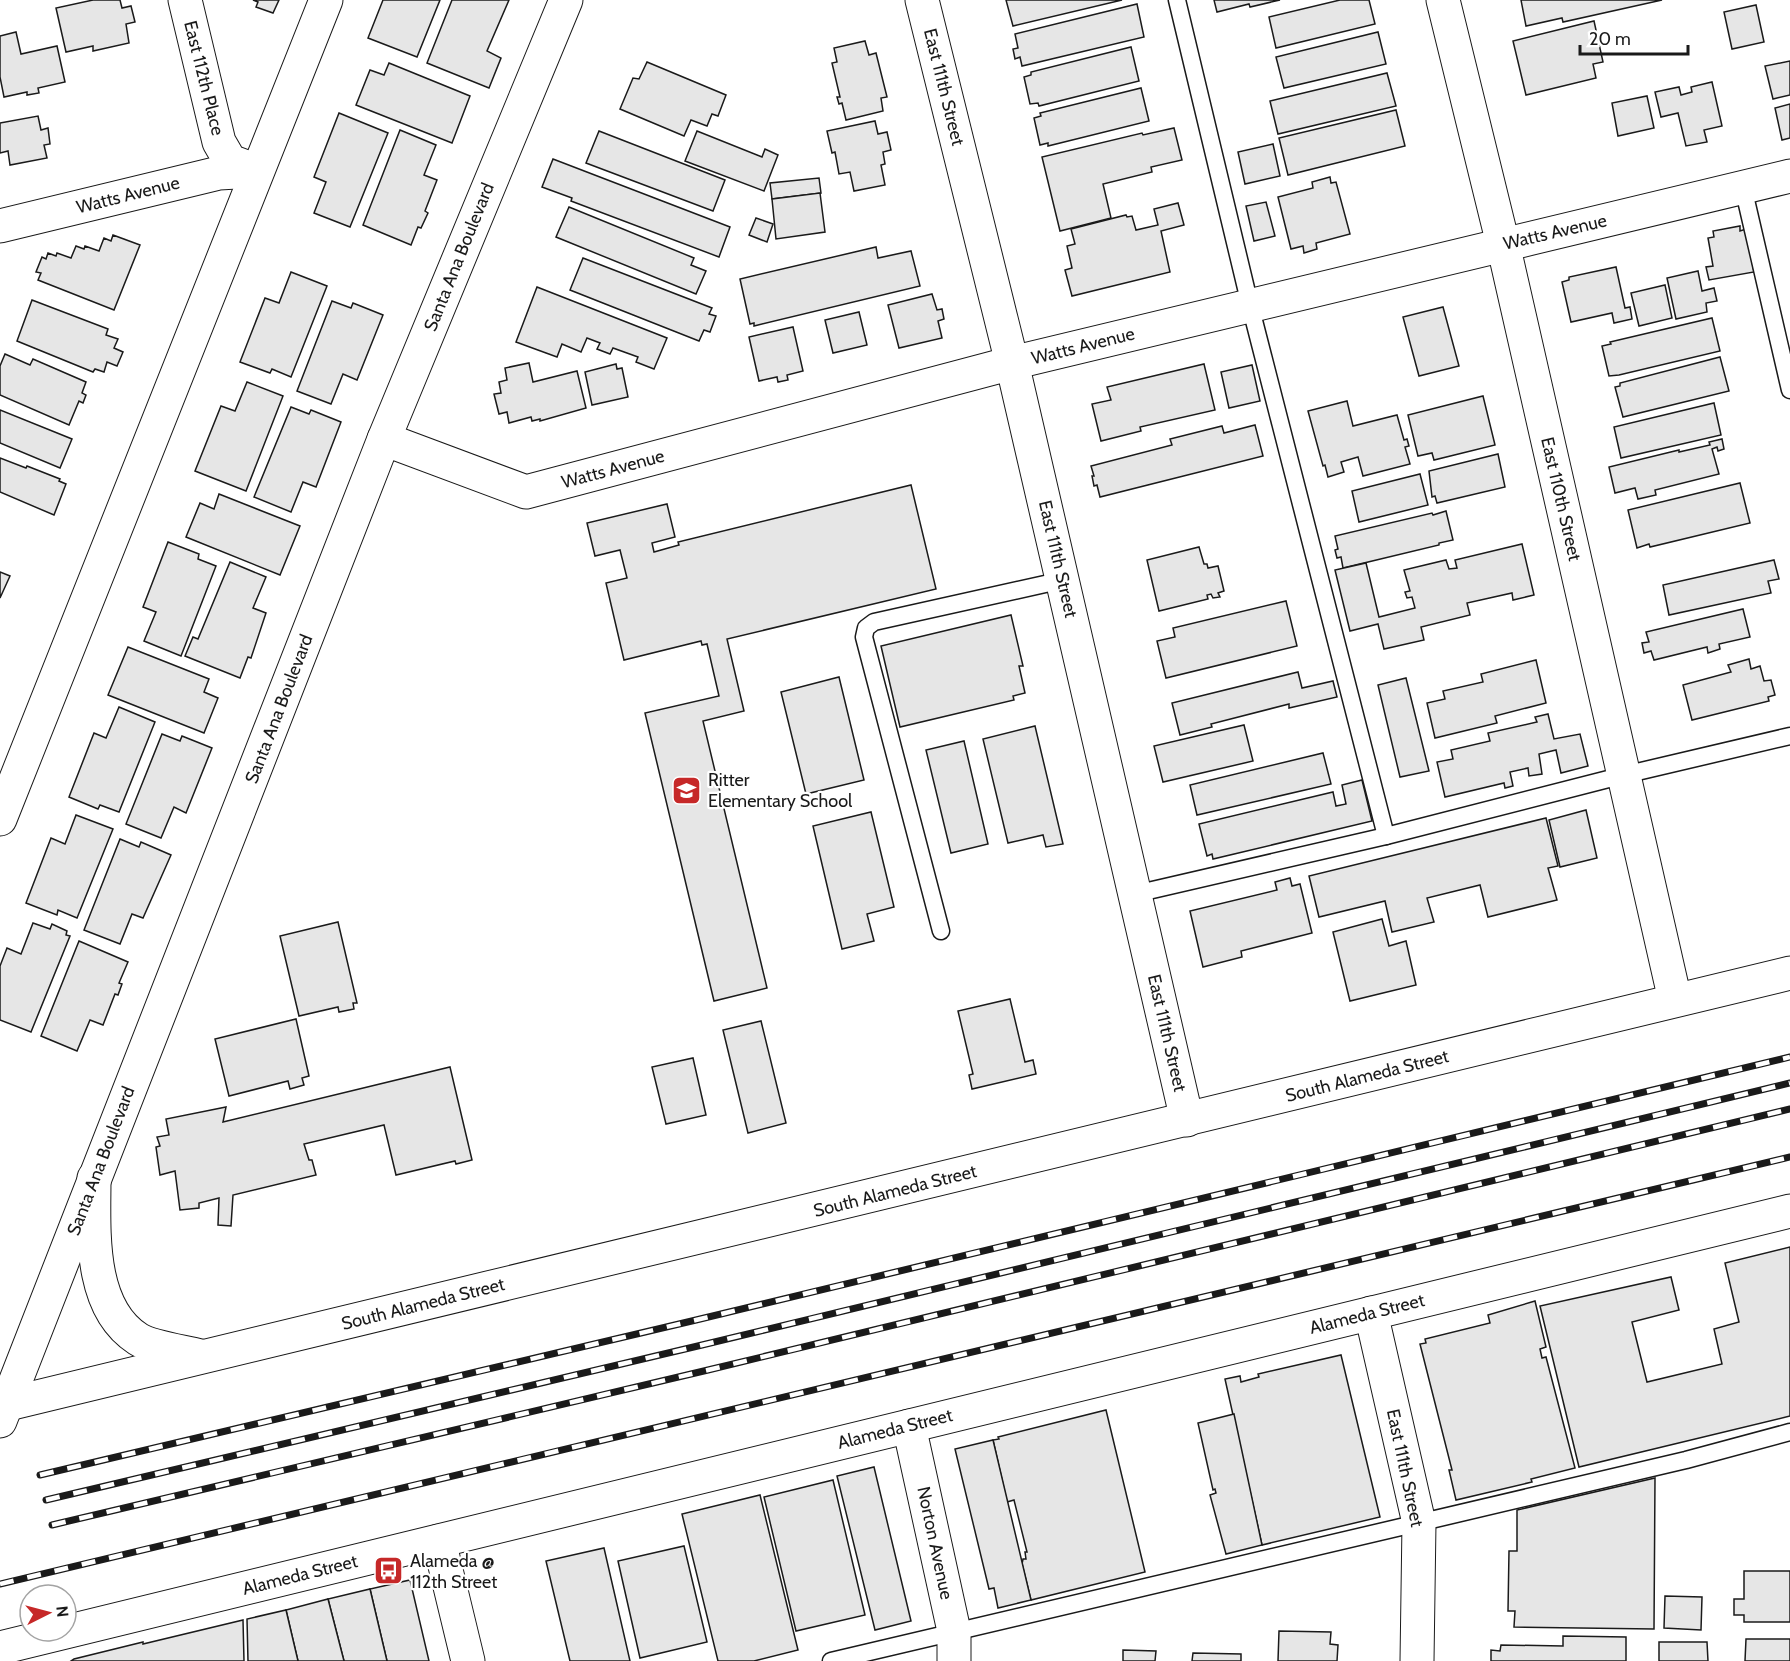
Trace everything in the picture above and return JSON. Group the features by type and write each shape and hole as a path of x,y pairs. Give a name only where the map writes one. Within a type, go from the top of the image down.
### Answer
{"street":[{"name":"East 112th Place","path":"185,0 219,142 230,161 257,171"},
{"path":"0,819 326,0"},
{"name":"Santa Ana Boulevard","path":"2,1410 384,439 566,0"},
{"name":"East 111th Street","path":"922,0 1012,363 1187,1120"},
{"name":"East 110th Street","path":"1443,0 1503,244 1675,1000"},
{"name":"Watts Avenue","path":"0,226 219,173 257,171"},
{"name":"Watts Avenue","path":"384,439 526,492 1012,363 1790,176"},
{"name":"South Alameda Street","path":"2,1410 205,1357 1790,973"},
{"path":"94,1178 94,1245 102,1289 118,1324 140,1341 205,1357"},
{"name":"Alameda Street","path":"0,1648 1790,1211"},
{"name":"East 111th Street","path":"1371,1313 1419,1524 1416,1661"},
{"name":"Norton Avenue","path":"909,1426 954,1646"},
{"path":"439,1541 468,1661"}],"lane":[{"path":"1177,0 1250,305 1386,836"},
{"path":"1743,187 1790,390"},
{"path":"941,931 864,637 866,628 874,622 1063,580"},
{"path":"1135,894 1386,836 1624,775 1790,736"},
{"path":"831,1661 954,1646 1419,1524 1686,1460 1790,1432"}],"building":[{"path":"93,0 120,0 122,8 131,6 135,22 126,24 129,43 93,51 93,46 66,52 56,8"},
{"path":"253,0 279,0 273,13 256,7 258,2"},
{"path":"383,0 440,0 417,57 368,38"},
{"path":"452,0 509,0 487,51 501,58 489,88 427,63"},
{"path":"1006,0 1122,0 1013,26"},
{"path":"1214,0 1280,0 1250,7 1249,4 1217,12"},
{"path":"1340,0 1369,0 1375,24 1276,48 1269,17"},
{"path":"1521,0 1662,0 1563,22 1562,18 1526,26"},
{"path":"1137,4 1144,37 1022,66 1020,57 1015,59 1013,49 1018,48 1015,34"},
{"path":"1756,5 1764,42 1732,49 1724,12"},
{"path":"1594,21 1603,62 1593,64 1596,78 1526,95 1513,41"},
{"path":"16,32 21,54 57,46 65,82 38,88 39,93 27,95 27,92 4,97 0,77 0,36"},
{"path":"1378,32 1386,64 1284,88 1276,57"},
{"path":"865,41 869,55 876,53 887,97 881,98 883,111 846,120 842,103 839,104 837,97 840,97 832,63 837,62 834,48"},
{"path":"1131,47 1139,81 1039,106 1038,103 1030,104 1024,77 1031,75 1031,72"},
{"path":"1790,61 1790,95 1773,99 1765,66"},
{"path":"647,62 726,95 718,116 712,114 707,126 691,120 684,136 620,109 633,78 639,79"},
{"path":"389,63 470,96 452,143 356,105 370,70 384,75"},
{"path":"1387,73 1396,106 1278,134 1270,101"},
{"path":"1712,82 1722,126 1704,130 1707,142 1686,146 1678,113 1661,117 1655,92 1679,87 1681,95 1692,92 1691,87"},
{"path":"1141,88 1149,121 1048,146 1048,143 1040,145 1034,118 1041,116 1040,113"},
{"path":"1647,96 1654,128 1618,136 1612,103"},
{"path":"1790,104 1790,138 1782,140 1775,108"},
{"path":"1396,110 1405,146 1288,175 1279,138"},
{"path":"339,113 388,133 350,227 314,213 326,182 314,177"},
{"path":"38,116 41,130 48,128 50,144 44,145 47,158 10,165 8,151 0,153 0,123"},
{"path":"875,121 878,134 887,132 891,150 883,152 885,164 881,165 885,185 854,191 850,172 839,174 835,152 832,153 827,131"},
{"path":"1174,128 1182,160 1151,167 1152,172 1103,184 1111,218 1060,231 1042,157 1142,133 1143,135"},
{"path":"400,130 436,145 424,175 437,180 425,211 428,213 421,228 418,227 411,245 363,225"},
{"path":"599,131 725,180 713,211 586,163"},
{"path":"697,131 762,157 765,149 778,155 764,191 685,161"},
{"path":"1273,144 1280,176 1245,184 1238,152"},
{"path":"553,159 730,227 719,257 571,201 572,198 542,187"},
{"path":"1330,177 1331,183 1336,182 1350,234 1316,243 1317,249 1304,253 1303,246 1291,249 1278,197 1313,188 1312,182"},
{"path":"819,178 821,193 772,199 770,183"},
{"path":"820,193 825,232 776,239 772,199"},
{"path":"1266,202 1275,236 1254,241 1246,206"},
{"path":"1178,203 1184,225 1161,231 1170,272 1072,296 1065,270 1072,268 1067,246 1075,244 1071,229 1126,215 1127,217 1132,216 1136,230 1158,225 1154,209"},
{"path":"569,207 694,258 691,265 706,271 696,294 556,237"},
{"path":"756,218 773,224 767,242 749,235"},
{"path":"1740,226 1740,231 1746,229 1754,272 1709,280 1706,267 1713,266 1708,238 1714,237 1713,231"},
{"path":"113,235 140,245 114,310 38,280 41,273 36,272 42,257 46,259 48,253 56,256 57,253 71,258 76,246 84,249 85,246 99,251 104,238 111,241"},
{"path":"876,247 878,258 911,251 920,286 754,326 754,323 750,324 740,279"},
{"path":"583,258 712,308 709,314 716,316 710,332 704,330 699,341 570,290"},
{"path":"1616,267 1625,308 1630,307 1632,319 1614,323 1612,313 1571,322 1562,282 1569,280 1569,277"},
{"path":"1698,271 1702,291 1714,288 1717,301 1706,303 1707,312 1676,319 1667,278"},
{"path":"291,272 327,286 291,377 272,369 270,373 240,362 265,298 279,303"},
{"path":"1665,285 1672,318 1639,326 1631,293"},
{"path":"537,287 667,338 654,369 636,362 638,357 613,348 610,354 597,349 600,343 587,338 581,352 562,344 557,357 516,342"},
{"path":"932,294 937,310 942,309 944,319 938,321 942,338 899,348 888,305"},
{"path":"32,300 108,329 106,335 118,339 114,348 123,352 117,366 107,362 104,372 95,369 93,372 17,341"},
{"path":"332,301 351,308 353,303 383,315 357,380 343,374 331,404 297,391"},
{"path":"1443,307 1459,366 1419,376 1403,317"},
{"path":"859,312 867,345 833,353 825,320"},
{"path":"1712,318 1720,351 1609,376 1602,346 1611,344 1610,342"},
{"path":"793,327 803,371 787,375 788,380 778,382 777,377 759,381 749,337"},
{"path":"5,354 30,365 33,359 86,382 82,393 86,395 83,403 79,401 69,425 0,395 0,366"},
{"path":"1720,357 1729,391 1623,417 1615,387 1620,386 1620,383"},
{"path":"529,363 533,382 577,371 586,408 540,421 540,419 532,421 531,417 509,423 507,412 499,414 494,394 501,393 499,382 507,380 505,368"},
{"path":"616,364 617,369 622,368 628,397 592,405 585,372"},
{"path":"1204,364 1215,410 1140,427 1141,431 1101,441 1092,404 1111,400 1107,387"},
{"path":"1252,365 1260,401 1229,408 1221,372"},
{"path":"247,382 283,396 246,491 195,471 221,406 235,411"},
{"path":"1483,396 1495,445 1434,460 1432,453 1418,456 1408,415"},
{"path":"1347,401 1353,426 1397,415 1404,440 1407,439 1409,446 1405,447 1410,464 1363,476 1358,457 1341,462 1344,472 1328,477 1308,411"},
{"path":"1714,403 1721,435 1621,458 1614,427"},
{"path":"291,407 309,414 311,410 341,422 316,487 303,482 291,512 254,497"},
{"path":"0,410 72,439 60,468 0,443"},
{"path":"1255,425 1263,456 1100,497 1097,485 1094,486 1091,466 1172,445 1170,439 1222,426 1224,433"},
{"path":"1722,439 1724,449 1718,451 1717,447 1712,449 1719,474 1655,490 1656,495 1638,499 1635,488 1615,493 1609,467 1710,445 1709,442"},
{"path":"1498,454 1505,487 1437,503 1435,496 1432,497 1429,471"},
{"path":"0,458 60,479 59,481 66,484 54,515 0,492"},
{"path":"1420,474 1428,505 1359,522 1352,491"},
{"path":"1740,483 1750,523 1650,547 1649,544 1637,548 1628,510"},
{"path":"911,485 936,589 727,639 744,711 703,721 767,988 714,1001 645,713 719,696 707,644 702,645 701,641 624,660 606,583 627,578 620,550 595,556 587,523 667,504 675,537 652,543 654,552 679,545 678,542"},
{"path":"219,494 300,526 280,575 186,537 200,503 214,509"},
{"path":"1446,511 1453,540 1343,568 1341,557 1337,558 1335,550 1338,549 1335,536"},
{"path":"168,542 199,554 198,559 216,566 181,656 144,641 156,612 143,607"},
{"path":"1522,544 1534,595 1513,600 1512,593 1467,603 1470,615 1421,627 1424,640 1384,649 1378,624 1350,631 1335,570 1366,563 1379,617 1415,608 1412,597 1407,598 1405,592 1410,591 1404,570 1446,560 1449,569 1457,568 1455,560"},
{"path":"1199,547 1204,564 1207,564 1208,568 1218,566 1224,591 1218,593 1220,597 1213,598 1211,594 1207,595 1208,599 1159,611 1147,560"},
{"path":"1774,560 1779,579 1768,581 1771,593 1669,615 1663,585"},
{"path":"230,562 266,577 253,608 266,613 251,658 248,657 240,678 185,656 193,637 198,639"},
{"path":"0,572 10,576 0,598"},
{"path":"1286,601 1297,646 1166,678 1157,641 1175,637 1173,628"},
{"path":"1743,609 1750,637 1719,644 1720,649 1708,653 1707,647 1654,660 1651,651 1644,653 1642,643 1649,642 1646,632"},
{"path":"1011,615 1023,666 1019,666 1025,693 1013,696 1014,700 900,727 881,646"},
{"path":"128,647 209,679 204,692 218,698 204,733 108,695"},
{"path":"1749,659 1751,669 1760,666 1764,681 1771,680 1775,695 1768,697 1769,701 1692,720 1683,685 1731,672 1728,665"},
{"path":"1536,660 1546,703 1495,716 1497,723 1435,738 1427,703 1445,699 1443,691 1483,682 1481,674"},
{"path":"1298,672 1302,688 1333,681 1337,697 1289,708 1289,704 1211,724 1212,727 1180,735 1172,703"},
{"path":"839,677 864,780 806,794 781,692"},
{"path":"1406,678 1429,771 1400,777 1378,685"},
{"path":"119,707 155,722 119,812 100,805 98,809 69,797 94,733 106,738"},
{"path":"1548,714 1554,739 1580,734 1588,766 1561,773 1556,750 1539,754 1542,774 1529,776 1528,768 1510,772 1513,786 1505,788 1504,783 1445,797 1437,762 1453,759 1451,750 1490,741 1488,733 1537,722 1535,717"},
{"path":"1244,725 1253,761 1163,782 1154,746"},
{"path":"1035,726 1063,844 1046,847 1043,835 1008,843 983,739"},
{"path":"162,734 180,741 182,736 212,748 186,813 174,807 161,838 126,824"},
{"path":"964,741 988,844 951,853 926,750"},
{"path":"1323,753 1331,784 1197,815 1190,785"},
{"path":"1362,780 1372,821 1213,859 1212,854 1207,856 1199,824 1333,792 1336,806 1346,804 1342,785"},
{"path":"1586,810 1597,858 1560,867 1549,820"},
{"path":"871,812 894,907 867,914 874,941 842,949 813,826"},
{"path":"76,815 113,829 77,918 58,910 57,915 26,903 51,838 65,844"},
{"path":"1546,818 1558,866 1548,868 1557,900 1488,917 1480,885 1427,898 1434,922 1392,932 1385,901 1319,917 1309,876"},
{"path":"120,839 139,847 141,842 171,855 143,918 132,914 120,944 84,930"},
{"path":"1290,878 1292,886 1300,884 1312,933 1241,951 1242,957 1203,967 1190,911 1277,890 1275,882"},
{"path":"1382,919 1389,946 1406,941 1416,985 1350,1001 1333,932"},
{"path":"338,922 357,1003 353,1003 354,1009 339,1012 338,1007 299,1016 280,936"},
{"path":"33,923 50,929 52,924 67,931 66,935 70,936 31,1032 0,1020 0,966 7,948 21,954"},
{"path":"79,941 128,962 119,983 122,984 118,995 115,994 103,1025 90,1020 77,1051 41,1036"},
{"path":"1010,999 1025,1062 1033,1060 1036,1074 972,1089 969,1075 973,1074 958,1011"},
{"path":"296,1019 309,1076 302,1078 304,1085 290,1089 288,1081 229,1096 215,1039"},
{"path":"761,1021 786,1123 748,1133 723,1030"},
{"path":"693,1058 706,1115 666,1124 652,1067"},
{"path":"450,1067 472,1160 456,1164 455,1161 396,1175 384,1125 304,1144 316,1175 233,1195 231,1226 218,1225 219,1198 199,1203 199,1208 180,1210 175,1171 160,1175 156,1147 160,1146 157,1137 169,1135 166,1119 226,1107 223,1122"},
{"path":"1790,1247 1790,1416 1579,1467 1540,1306 1671,1277 1679,1310 1632,1322 1647,1382 1722,1364 1714,1329 1739,1322 1725,1263"},
{"path":"1535,1301 1546,1347 1540,1349 1542,1358 1546,1357 1575,1468 1531,1479 1532,1482 1456,1500 1449,1470 1452,1470 1420,1344 1426,1343 1425,1339 1490,1323 1488,1315"},
{"path":"1341,1355 1380,1517 1262,1545 1225,1379 1240,1376 1241,1382 1259,1377 1258,1374"},
{"path":"1106,1410 1145,1572 1031,1600 1022,1564 1023,1559 1026,1559 1025,1552 1027,1552 1014,1500 1007,1502 993,1440"},
{"path":"1234,1414 1262,1545 1226,1554 1210,1495 1216,1493 1215,1489 1213,1490 1198,1423"},
{"path":"993,1440 1031,1600 998,1608 994,1588 989,1589 955,1449"},
{"path":"874,1467 911,1621 875,1630 837,1476"},
{"path":"1655,1478 1654,1629 1514,1627 1515,1611 1508,1611 1509,1551 1517,1551 1517,1510"},
{"path":"833,1480 865,1615 796,1631 764,1497"},
{"path":"760,1495 798,1650 754,1661 718,1661 682,1514"},
{"path":"684,1546 707,1642 640,1658 618,1561"},
{"path":"604,1548 630,1661 570,1661 546,1561"},
{"path":"1744,1571 1790,1571 1790,1622 1744,1622 1744,1615 1734,1615 1734,1599 1744,1599"},
{"path":"410,1580 429,1661 387,1661 370,1589"},
{"path":"370,1589 387,1661 344,1661 328,1599"},
{"path":"1665,1596 1702,1597 1701,1630 1664,1628"},
{"path":"328,1599 344,1661 298,1661 286,1610"},
{"path":"286,1610 298,1661 248,1661 247,1619"},
{"path":"243,1620 244,1661 71,1661 143,1642 143,1644"},
{"path":"1279,1631 1331,1632 1330,1644 1338,1645 1337,1661 1278,1661"},
{"path":"1563,1636 1626,1637 1626,1661 1491,1661 1491,1650 1500,1651 1501,1645 1563,1646"},
{"path":"1746,1639 1790,1639 1790,1661 1745,1661"},
{"path":"1659,1642 1707,1642 1708,1661 1659,1661"},
{"path":"1123,1650 1156,1651 1155,1661 1123,1661"},
{"path":"1193,1653 1241,1654 1241,1661 1192,1661"}],"railway":[{"path":"40,1475 1790,1057"},
{"path":"46,1500 702,1345 1790,1083"},
{"path":"52,1525 708,1370 1790,1109"},
{"path":"0,1584 1790,1157"}],"place":[{"name":"Ritter Elementary School","path":"687,790"},
{"name":"Alameda @ 112th Street","path":"389,1571"}]}
